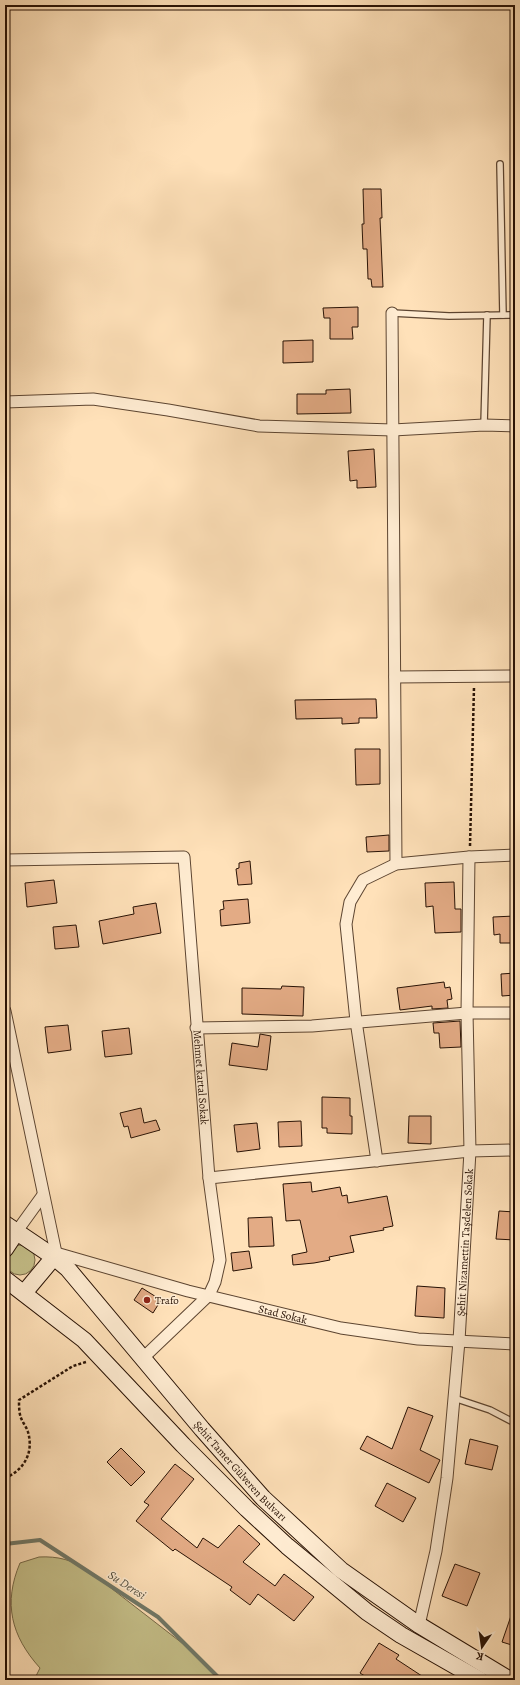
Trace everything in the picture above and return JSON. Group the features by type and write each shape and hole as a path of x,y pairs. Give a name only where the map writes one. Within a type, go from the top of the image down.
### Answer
{"main road":[{"path":"5,1249 11,1228"},
{"name":"Şehit Tamer Gülveren Bulvarı","path":"11,1228 55,1255 263,1498 341,1570 418,1625 510,1680"},
{"path":"24,1293 55,1255"},
{"name":"Şehit Tamer Gülveren Bulvarı","path":"5,1279 84,1340 183,1445 247,1509 287,1546 367,1612 402,1635 480,1680"}],"street":[{"path":"392,313 396,864"},
{"path":"5,402 93,399 259,426 393,430 484,425 515,426"},
{"path":"395,677 515,676"},
{"path":"377,1161 356,1021 346,924 350,902 363,880 396,864 469,857 515,855"},
{"name":"Mehmet kartal Sokak","path":"5,860 184,857 196,1028 209,1178 220,1260 215,1282 209,1295"},
{"name":"Şehit Nizamettin Taşdelen Sokak","path":"418,1625 436,1551 447,1478 459,1341 470,1151 467,1013 469,857"},
{"path":"5,1011 55,1255"},
{"path":"196,1028 312,1026 356,1021 467,1013 515,1014"},
{"path":"209,1178 470,1151 515,1150"},
{"path":"11,1228 43,1195"},
{"name":"Stad Sokak","path":"55,1255 188,1291 341,1328 418,1340 515,1344"},
{"path":"143,1358 209,1295"}],"lane":[{"path":"500,164 504,315"},
{"path":"392,313 449,316 515,315"},
{"path":"484,425 488,315"},
{"path":"453,1398 490,1410 515,1423"}],"path":[{"path":"469,857 474,676"},
{"path":"5,1478 13,1474 25,1463 30,1449 28,1432 21,1418 19,1400 73,1366 102,1358"}],"shaded area":[{"path":"20,1245 26,1246 34,1254 34,1266 26,1274 20,1275 14,1274 6,1266 5,1260 6,1254 14,1246"},
{"path":"39,1557 53,1557 65,1560 77,1564 89,1571 200,1657 218,1680 34,1680 40,1668 22,1644 16,1631 11,1605 15,1578 20,1563"}],"building":[{"path":"363,189 381,189 382,218 380,218 383,287 372,287 371,279 368,279 367,249 363,249"},
{"path":"358,307 358,327 352,327 353,339 330,339 330,318 324,318 323,308"},
{"path":"313,340 313,362 283,363 283,341"},
{"path":"350,389 351,413 297,414 297,394 326,394 326,390"},
{"path":"374,449 376,487 357,488 357,480 350,481 348,451"},
{"path":"376,699 377,718 359,718 359,723 342,724 342,718 296,719 295,700"},
{"path":"355,749 380,749 380,784 356,785"},
{"path":"389,835 389,851 367,852 366,837"},
{"path":"250,861 252,884 238,885 236,869 239,868 239,863"},
{"path":"54,880 57,903 27,907 25,883"},
{"path":"454,882 455,909 461,909 461,932 435,933 433,906 426,907 425,883"},
{"path":"248,899 250,923 221,926 220,910 224,909 223,901"},
{"path":"156,903 161,933 103,944 99,921 134,914 133,907"},
{"path":"515,916 515,943 500,943 500,934 494,935 493,917"},
{"path":"76,925 79,947 55,949 53,927"},
{"path":"515,973 515,995 502,996 501,974"},
{"path":"444,982 445,988 450,987 452,999 447,1000 448,1008 432,1009 432,1006 400,1010 397,988"},
{"path":"282,986 304,987 303,1016 242,1014 242,988 281,989"},
{"path":"460,1021 461,1047 440,1048 439,1033 434,1033 433,1023"},
{"path":"68,1025 71,1050 48,1053 45,1027"},
{"path":"129,1028 132,1054 105,1057 102,1031"},
{"path":"260,1034 271,1036 267,1070 229,1065 232,1043 258,1047"},
{"path":"322,1097 350,1098 352,1134 327,1133 327,1128 322,1128"},
{"path":"141,1108 144,1123 156,1120 160,1130 131,1138 128,1126 124,1127 120,1113"},
{"path":"409,1116 431,1116 431,1144 408,1143"},
{"path":"301,1121 302,1146 279,1147 278,1122"},
{"path":"257,1123 260,1149 237,1152 234,1125"},
{"path":"311,1182 312,1192 340,1187 342,1196 347,1195 348,1203 387,1196 393,1226 383,1228 384,1230 350,1236 354,1252 329,1257 330,1260 293,1265 292,1255 307,1252 300,1220 286,1221 283,1184"},
{"path":"499,1211 515,1212 515,1240 496,1239"},
{"path":"272,1217 274,1246 249,1247 248,1218"},
{"path":"249,1251 252,1268 233,1271 231,1253"},
{"path":"417,1286 445,1288 444,1318 415,1316"},
{"name":"Trafo","path":"142,1288 161,1300 153,1313 134,1300"},
{"path":"408,1407 433,1416 420,1450 440,1460 429,1483 360,1449 367,1436 392,1449"},
{"path":"470,1439 498,1446 492,1470 465,1464"},
{"path":"121,1448 145,1472 131,1486 107,1462"},
{"path":"175,1464 194,1479 161,1519 197,1548 203,1538 218,1548 239,1525 260,1544 243,1562 275,1586 284,1574 314,1597 294,1621 258,1594 250,1605 230,1590 232,1587 175,1549 173,1551 136,1521 149,1505 144,1502"},
{"path":"387,1483 416,1498 403,1522 375,1506"},
{"path":"455,1564 480,1573 467,1606 442,1596"},
{"path":"513,1610 515,1610 515,1646 502,1642"},
{"path":"379,1643 399,1655 396,1659 428,1680 371,1680 360,1673"}],"waterway":[{"name":"Su Deresi","path":"5,1544 40,1540 158,1617 221,1680"}],"place":[{"name":"Trafo","path":"147,1300"}]}
